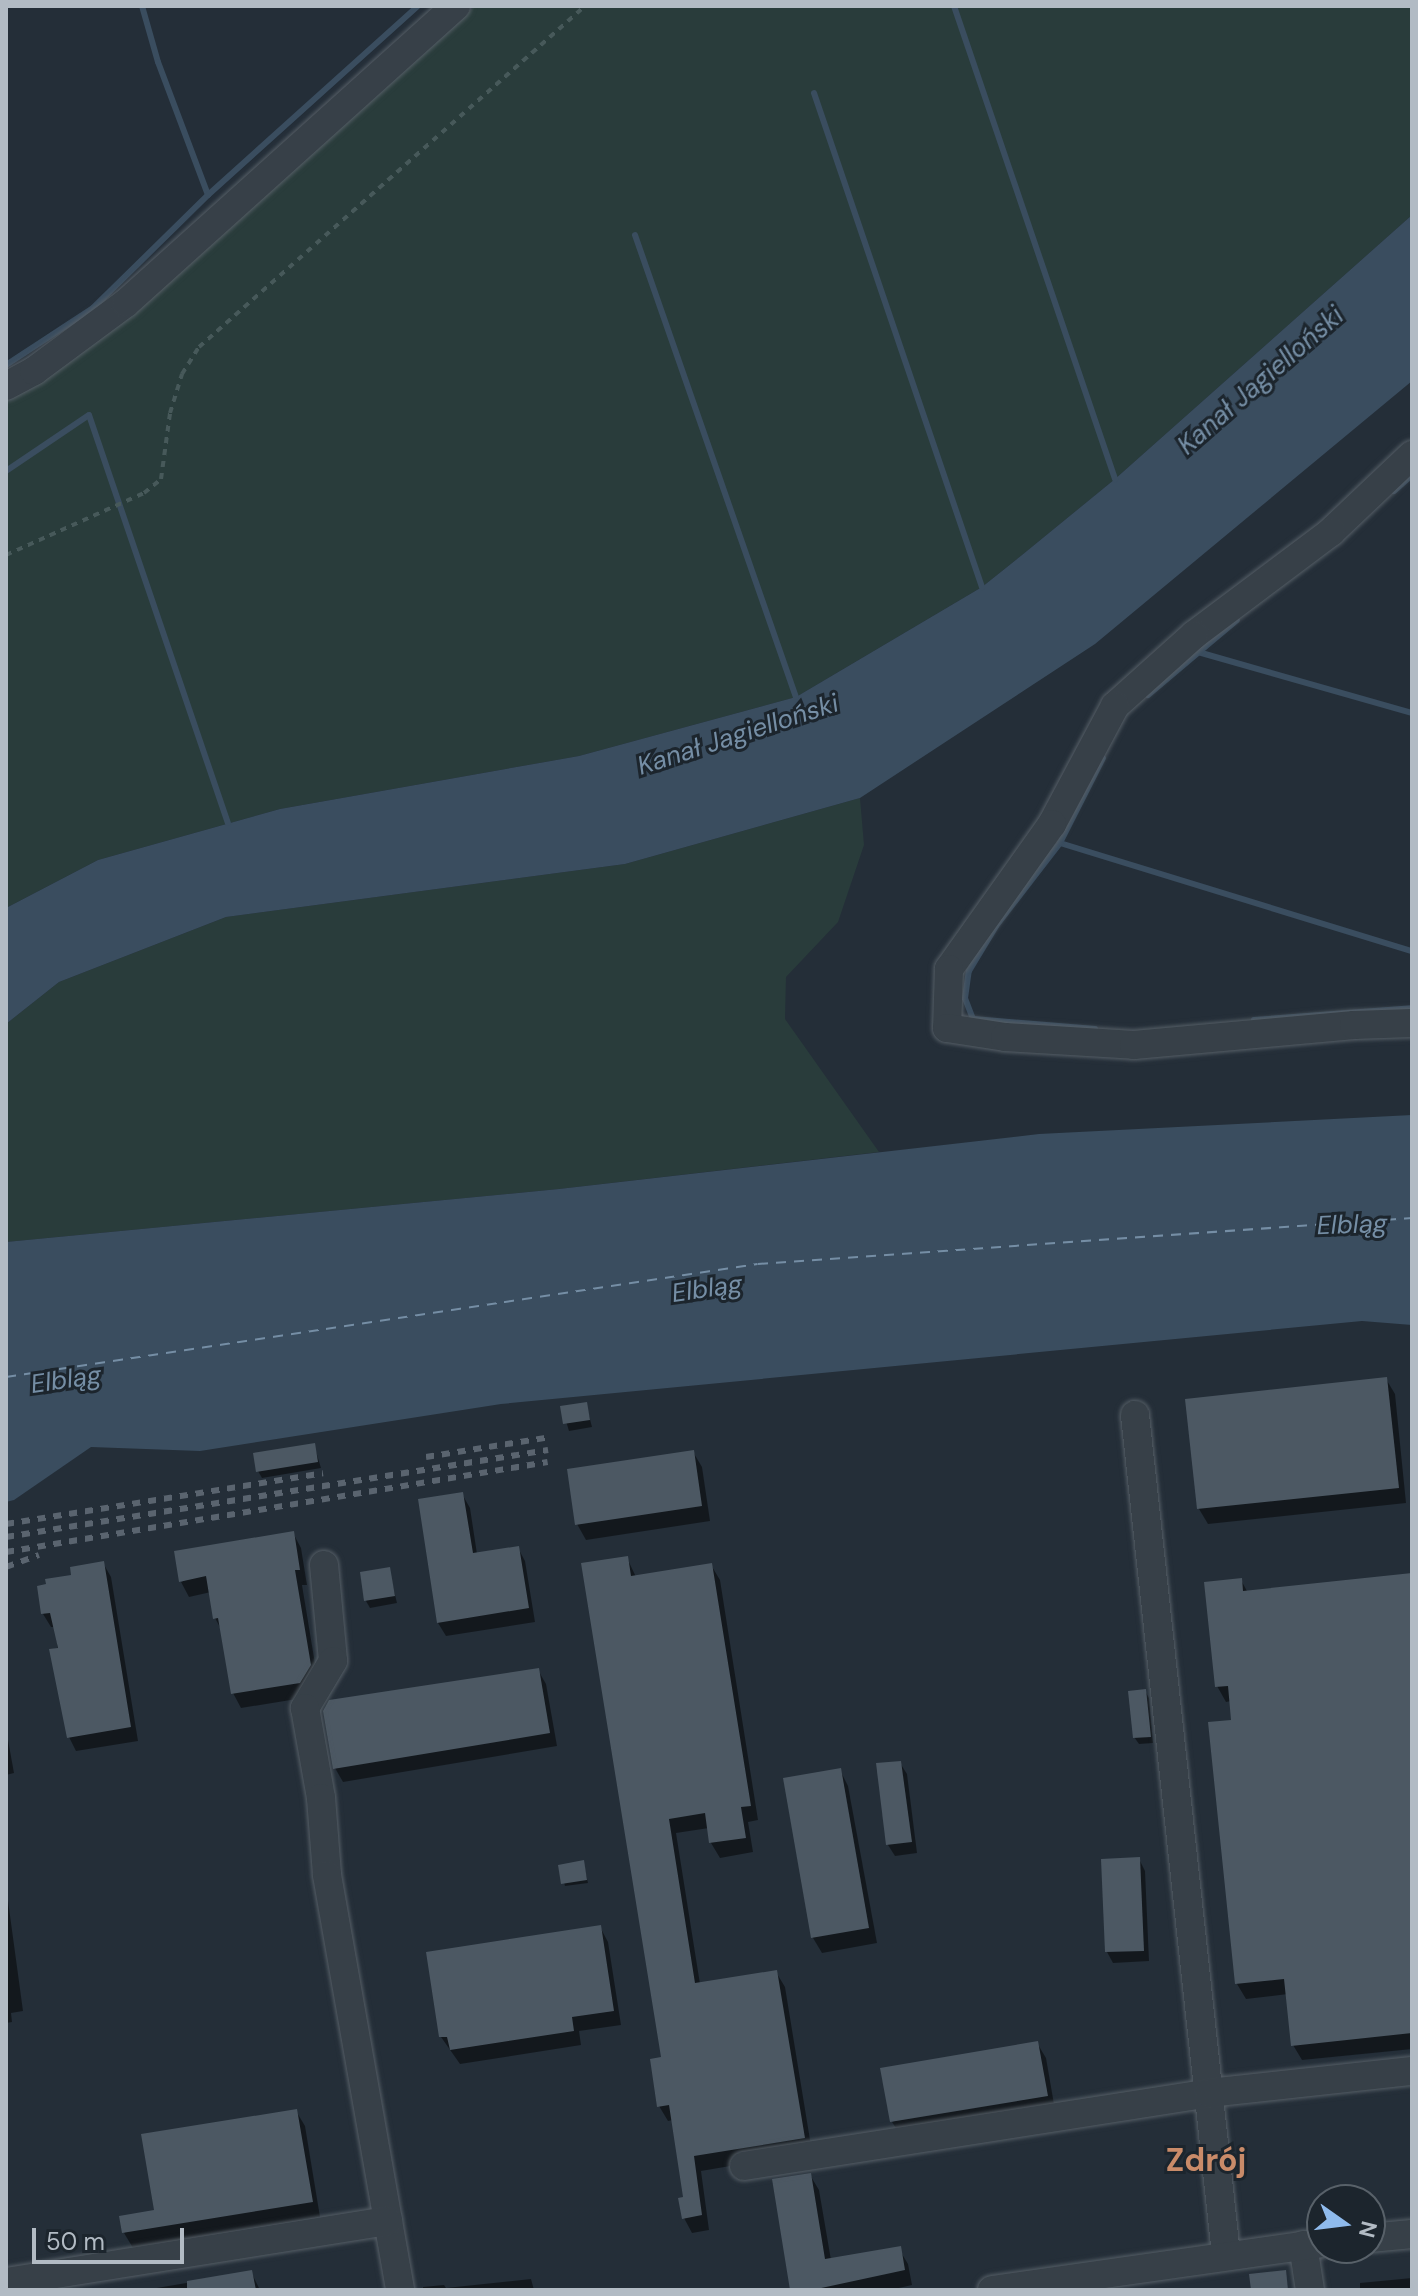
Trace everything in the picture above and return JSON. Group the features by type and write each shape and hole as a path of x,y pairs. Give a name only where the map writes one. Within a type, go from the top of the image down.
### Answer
{"street":[{"path":"6,386 34,371 126,303 456,6"},
{"path":"1412,455 1331,532 1194,635 1115,706 1052,824 949,969 947,1028 1005,1037 1134,1045 1354,1025 1412,1023"},
{"path":"1135,1415 1226,2254"},
{"path":"324,1565 333,1661 305,1708 321,1798 327,1875 400,2290"},
{"path":"744,2166 1209,2093 1412,2071"},
{"path":"6,2282 388,2221"},
{"path":"1386,2236 1412,2234"},
{"path":"992,2290 1306,2245"},
{"path":"1310,2290 1312,2264"}],"path":[{"path":"6,555 144,493 161,479 170,413 182,374 199,347 585,6"}],"green space":[{"path":"475,6 1412,6 1412,215 1115,479 982,587 796,697 579,756 280,809 98,860 6,908 6,398 295,168"},
{"path":"860,798 864,845 838,922 786,977 785,1019 879,1152 559,1189 6,1242 6,1024 59,982 226,917 625,864"}],"water":[{"name":"Kanał Jagielloński","path":"1412,215 1412,381 1095,644 860,798 625,864 226,917 59,982 6,1024 6,908 98,860 280,809 579,756 796,697 982,587 1115,479"},
{"name":"Elbląg","path":"1412,1115 1412,1325 1362,1321 501,1404 200,1451 91,1447 14,1500 6,1502 6,1242 559,1189 1039,1134"}],"building":[{"path":"1387,1377 1399,1488 1197,1509 1185,1399"},
{"path":"587,1402 590,1420 563,1424 560,1406"},
{"path":"315,1443 318,1462 256,1472 253,1453"},
{"path":"694,1450 702,1506 575,1525 567,1469"},
{"path":"463,1492 473,1553 519,1546 529,1608 437,1623 418,1499"},
{"path":"294,1531 300,1570 295,1570 311,1665 300,1683 231,1694 218,1618 213,1619 206,1576 179,1582 174,1551"},
{"path":"628,1556 631,1576 712,1563 751,1806 741,1807 746,1838 709,1843 705,1813 669,1819 695,1983 777,1970 805,2138 694,2156 702,2215 682,2219 678,2198 683,2197 669,2105 657,2107 650,2059 661,2057 581,1563"},
{"path":"104,1561 131,1727 67,1738 49,1649 58,1648 50,1613 41,1614 37,1586 46,1584 45,1579 71,1575 70,1567"},
{"path":"390,1567 395,1596 364,1601 360,1572"},
{"path":"1412,1573 1412,2033 1291,2046 1284,1979 1235,1984 1208,1722 1231,1720 1228,1686 1215,1687 1204,1582 1242,1578 1243,1591"},
{"path":"539,1668 550,1733 333,1769 323,1711 329,1700"},
{"path":"1146,1689 1151,1737 1133,1738 1128,1691"},
{"path":"901,1761 912,1842 886,1845 876,1763"},
{"path":"841,1768 869,1928 811,1938 783,1778"},
{"path":"1140,1857 1144,1951 1105,1952 1101,1859"},
{"path":"584,1860 587,1880 561,1884 558,1865"},
{"path":"601,1925 614,2011 572,2017 574,2031 450,2050 447,2037 439,2037 426,1952"},
{"path":"1038,2041 1048,2096 890,2122 880,2068"},
{"path":"297,2109 313,2202 122,2233 119,2216 154,2210 141,2134"},
{"path":"811,2173 825,2259 901,2246 905,2270 812,2290 790,2290 772,2179"},
{"path":"252,2270 256,2290 187,2290 187,2281"},
{"path":"1286,2270 1288,2290 1251,2290 1249,2274"}],"waterway":[{"path":"142,6 158,62 208,195"},
{"path":"6,365 93,308 208,195 418,6"},
{"path":"954,6 1115,479"},
{"path":"814,93 982,587"},
{"name":"Kanał Jagielloński","path":"635,235 796,697"},
{"path":"6,471 89,415 228,823"},
{"path":"1394,491 1412,475"},
{"path":"1148,695 1237,620"},
{"path":"1198,652 1412,713"},
{"path":"1095,1029 973,1019 965,998 969,971 996,926 1060,843 1103,758"},
{"path":"1060,843 1412,951"},
{"path":"1254,1020 1412,1008"}],"ferry route":[{"path":"6,1377 758,1264 1412,1218"}],"railway":[{"path":"426,1457 545,1438"},
{"path":"6,1537 548,1450"},
{"path":"6,1552 548,1462"},
{"path":"6,1524 323,1473"},
{"path":"6,1567 39,1555"}],"district":[{"name":"Zdrój","path":"1206,2160"}]}
